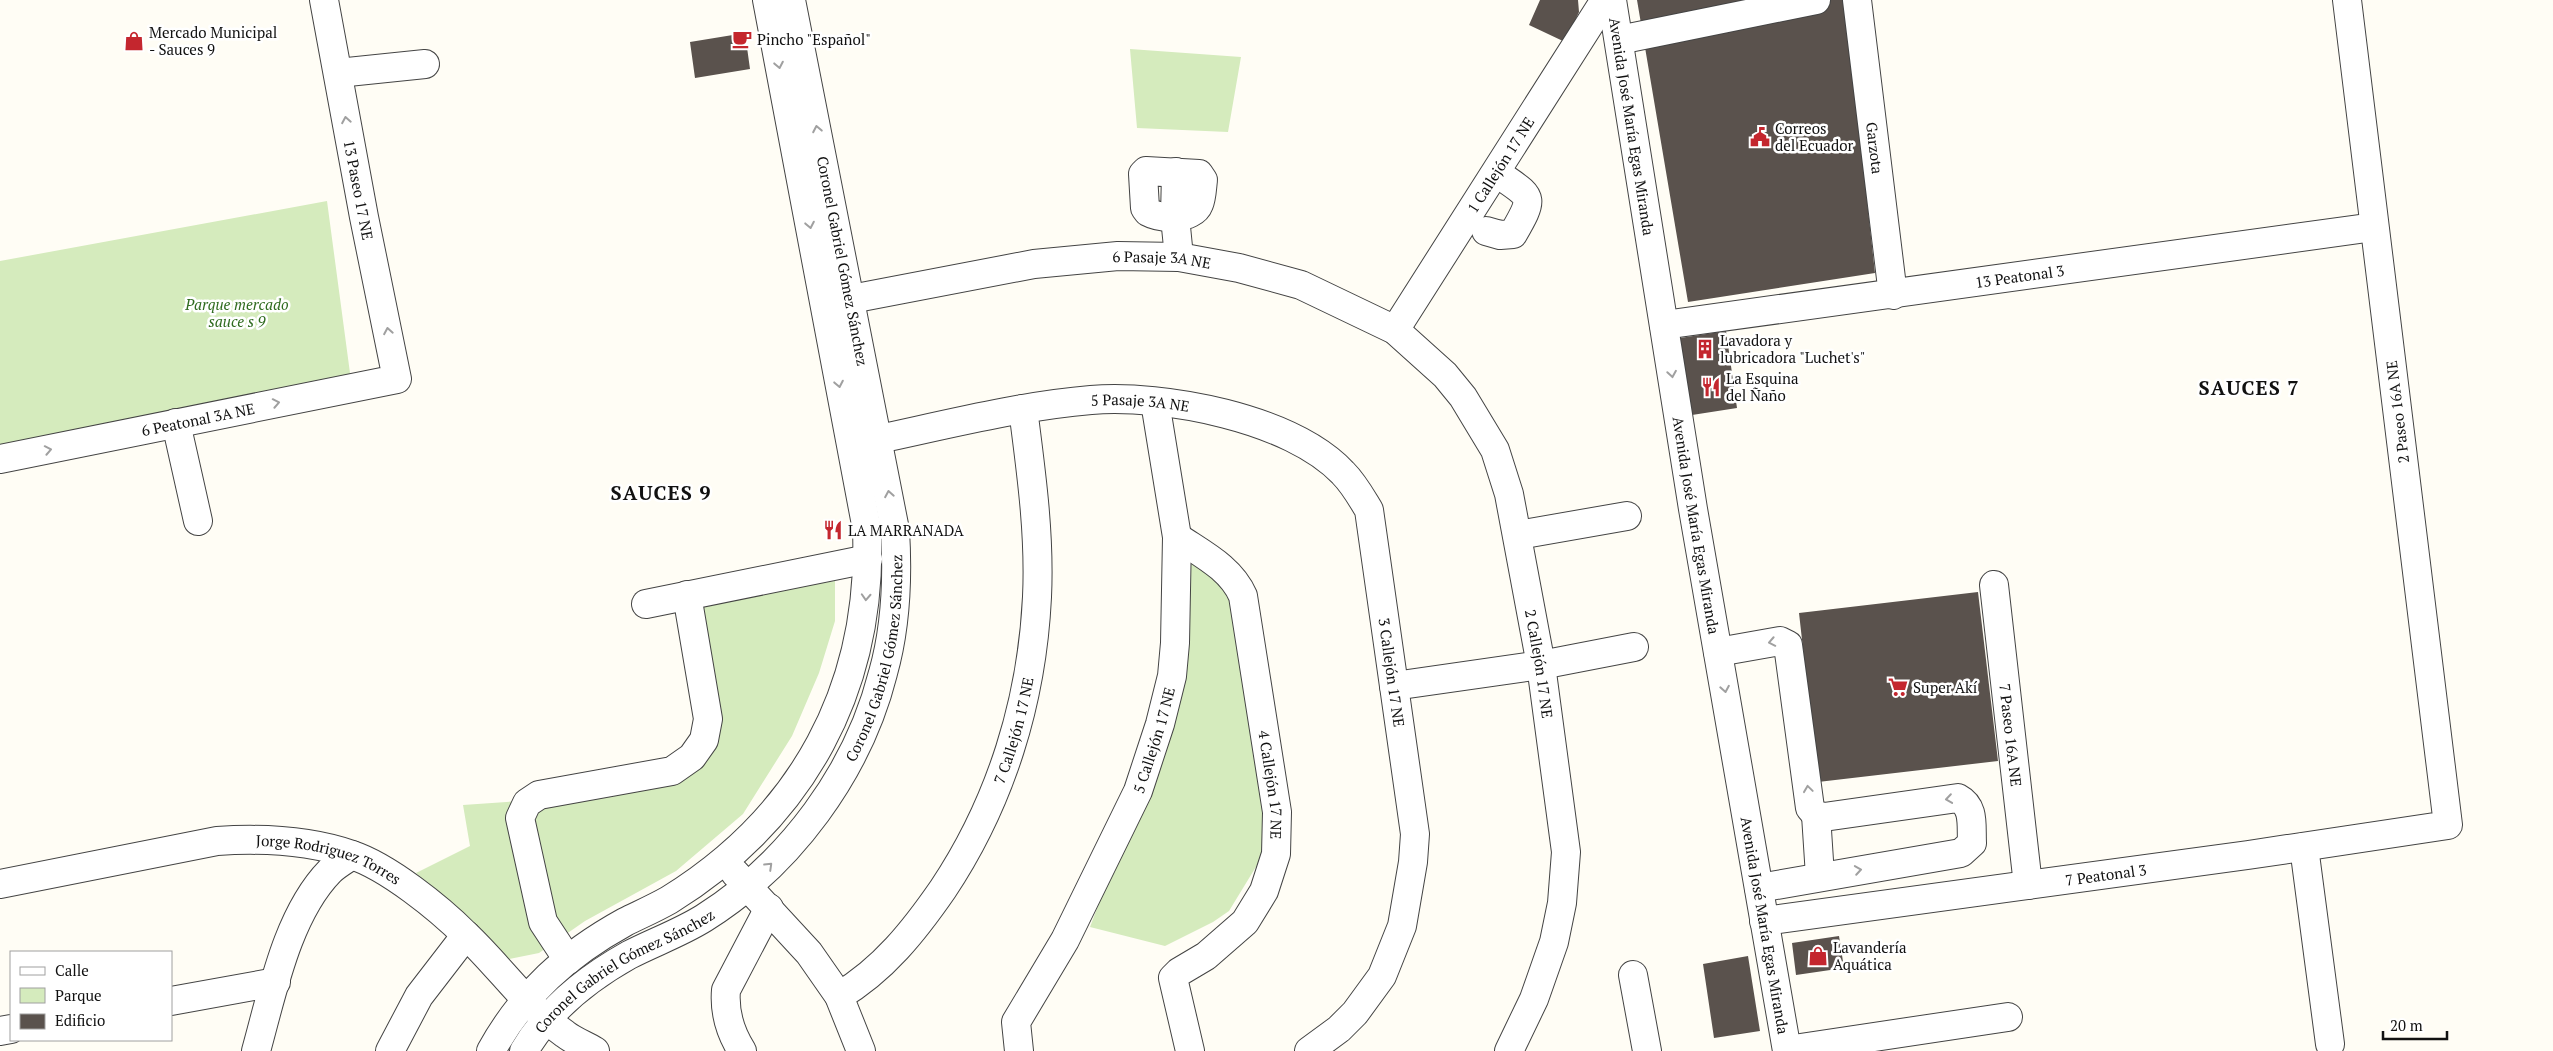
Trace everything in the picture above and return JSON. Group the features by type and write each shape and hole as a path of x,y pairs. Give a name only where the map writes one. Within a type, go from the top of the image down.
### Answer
{"street":[{"name":"13 Paseo 17 NE","path":"324,0 397,379"},
{"name":"Coronel Gabriel Gómez Sánchez","path":"524,1051 547,1019 570,996 600,972 704,918 748,886 783,852 812,818 833,786 856,745 874,704 884,672 896,597 897,559 895,530 879,438 837,301 767,0"},
{"name":"Coronel Gabriel Gómez Sánchez","path":"491,1051 525,999 568,960 610,931 667,901 700,879 740,846 779,806 807,767 830,727 845,689 865,607 868,559 862,495 823,357 837,301 791,0"},
{"name":"1 Callejón 17 NE","path":"1395,330 1605,0"},
{"name":"Avenida José María Egas Miranda","path":"1612,0 1718,652 1787,1050"},
{"path":"1619,40 1816,0"},
{"name":"Garzota","path":"1857,0 1893,295"},
{"name":"2 Paseo 16A NE","path":"2346,0 2448,824"},
{"path":"338,73 425,64"},
{"path":"1176,172 1175,217 1179,257"},
{"path":"1486,231 1500,235 1513,234 1528,208 1529,200 1526,194 1496,173"},
{"name":"13 Peatonal 3","path":"1664,326 2374,228"},
{"name":"6 Pasaje 3A NE","path":"837,301 1034,264 1080,258 1149,255 1179,257 1239,268 1301,285 1395,330 1431,361 1463,397"},
{"name":"6 Peatonal 3A NE","path":"0,459 397,379"},
{"name":"2 Callejón 17 NE","path":"1463,397 1495,450 1503,471 1518,535 1528,603 1541,665 1566,852 1562,903 1554,942 1534,999 1509,1051"},
{"name":"5 Pasaje 3A NE","path":"879,438 1023,409 1092,400 1154,402 1190,406 1235,417 1305,444 1343,472 1369,510"},
{"name":"5 Callejón 17 NE","path":"1019,1051 1016,1022 1065,940 1142,782 1160,724 1174,660 1177,537 1154,402"},
{"name":"7 Callejón 17 NE","path":"839,996 862,983 888,960 930,907 958,867 1002,776 1031,669 1037,597 1034,503 1023,409"},
{"path":"176,423 198,521"},
{"name":"3 Callejón 17 NE","path":"1309,1051 1339,1029 1355,1013 1382,976 1396,946 1407,907 1415,834 1369,510"},
{"path":"1518,535 1627,516"},
{"name":"4 Callejón 17 NE","path":"1177,537 1224,570 1236,582 1243,596 1278,823 1274,864 1264,891 1252,913 1239,929 1213,951 1179,972 1173,978 1190,1051"},
{"path":"646,604 868,559"},
{"name":"7 Paseo 16A NE","path":"1994,584 2028,885"},
{"path":"568,960 542,922 520,818 526,803 539,795 672,771 692,757 704,740 708,719 687,596"},
{"path":"1718,652 1780,641 1788,645 1810,808 1816,815 1824,817 1958,798 1967,802 1970,808 1972,843 1961,853 1759,888"},
{"path":"1394,686 1541,665 1634,648"},
{"path":"1816,815 1820,876"},
{"name":"7 Peatonal 3","path":"1764,921 2304,847 2448,824"},
{"name":"Jorge Rodriguez Torres","path":"0,884 224,840 282,840 352,855 380,868 432,906 466,935 525,999 547,1019 566,1034 595,1051"},
{"path":"2304,847 2330,1044"},
{"path":"256,1051 286,949 303,910 330,871 352,855"},
{"path":"722,860 809,952 839,996 860,1051"},
{"path":"742,1051 728,1022 725,1006 726,990 769,908"},
{"path":"390,1051 418,996 466,935"},
{"path":"1633,975 1647,1051"},
{"path":"172,1001 276,982"},
{"path":"1787,1050 2008,1017"}],"green space":[{"path":"1130,49 1241,57 1228,132 1137,128"},
{"name":"Parque mercado sauce s 9","path":"327,201 352,388 0,447 0,261"},
{"path":"1179,551 1219,571 1234,607 1271,829 1265,852 1229,911 1213,922 1165,946 1090,927 1147,776"},
{"path":"835,581 835,621 819,673 792,736 743,814 676,871 585,921 539,953 504,960 416,873 470,846 463,805 606,795 661,787 692,749 695,728 688,670 691,604"}],"building":[{"path":"1540,0 1578,0 1579,12 1565,42 1529,25"},
{"name":"Correos del Ecuador","path":"1637,0 1845,0 1875,273 1688,302"},
{"path":"745,33 750,69 695,78 690,42"},
{"name":"La Esquina del Ñaño","path":"1726,331 1737,408 1692,415 1680,338"},
{"name":"Super Akí","path":"1978,592 1998,761 1818,782 1799,613"},
{"name":"Lavandería Aquática","path":"1839,936 1844,968 1796,975 1792,943"},
{"path":"1748,956 1760,1031 1714,1038 1703,964"}],"place":[{"name":"Pincho \"Español\"","path":"742,39"},
{"name":"Mercado Municipal - Sauces 9","path":"134,41"},
{"name":"Correos del Ecuador","path":"1760,137"},
{"name":"Lavadora y lubricadora \"Luchet's\"","path":"1705,349"},
{"name":"La Esquina del Ñaño","path":"1711,387"},
{"name":"LA MARRANADA","path":"833,530"},
{"name":"Super Akí","path":"1898,687"},
{"name":"Lavandería Aquática","path":"1818,956"}],"district":[{"name":"SAUCES 7","path":"2249,387"},
{"name":"SAUCES 9","path":"661,492"}]}
